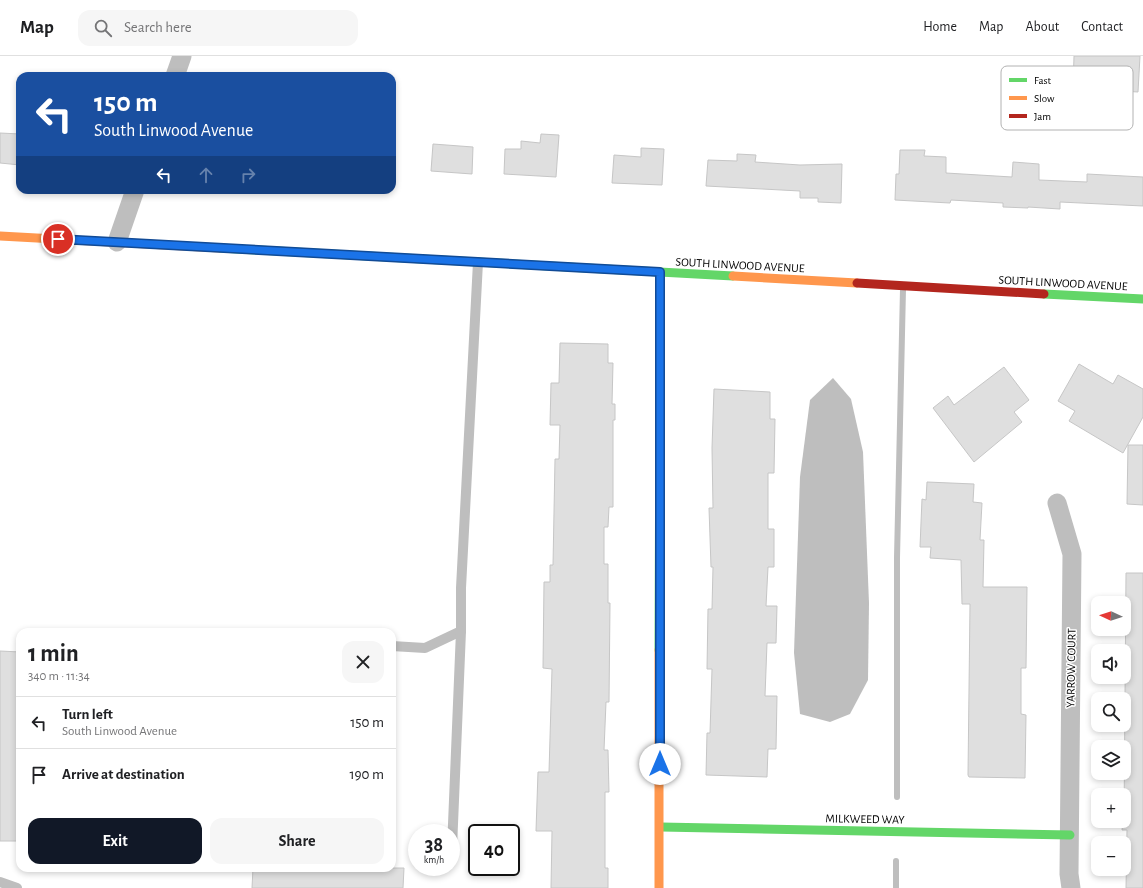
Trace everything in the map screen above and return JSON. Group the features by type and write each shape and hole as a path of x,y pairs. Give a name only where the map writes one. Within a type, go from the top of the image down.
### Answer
{"street":[{"path":"176,72 182,56"},
{"path":"117,242 134,194"},
{"name":"SOUTH LINWOOD AVENUE","path":"0,236 1143,299"},
{"path":"659,888 660,272"},
{"name":"YARROW COURT","path":"1056,503 1072,554 1069,874 1072,888"},
{"name":"MILKWEED WAY","path":"660,828 1070,834"}],"lane":[{"path":"453,824 461,631 461,588 478,262"},
{"path":"396,646 425,648 461,631"},
{"path":"0,882 17,888"}],"shaded area":[{"path":"833,378 851,399 863,452 869,603 868,680 850,714 830,722 800,714 794,653 800,477 810,400"}],"building":[{"path":"1074,56 1140,56 1138,92 1133,92 1133,66 1074,66"},
{"path":"0,133 16,134 16,165 0,163"},
{"path":"541,134 559,135 556,177 504,174 505,149 521,149 521,141 540,143"},
{"path":"433,144 473,147 472,174 431,171"},
{"path":"641,148 664,149 662,185 612,183 614,155 641,157"},
{"path":"900,150 925,150 924,156 946,157 946,173 1012,177 1013,162 1039,164 1039,180 1087,182 1087,174 1143,177 1143,206 1060,202 1060,209 1003,207 1003,203 951,200 950,203 895,200 896,174 899,174"},
{"path":"737,154 756,155 755,162 800,165 842,164 841,203 818,202 818,198 800,198 800,191 706,186 708,160 737,161"},
{"path":"560,343 608,344 608,363 613,363 612,404 615,404 615,420 613,420 613,507 609,507 608,527 604,527 604,564 608,564 608,603 610,603 609,702 606,702 604,750 608,750 609,792 605,792 605,868 608,868 608,888 551,888 552,831 536,831 538,772 549,772 552,669 543,668 544,582 550,582 550,565 553,565 555,459 559,459 560,425 550,425 551,383 559,383"},
{"path":"1079,364 1113,384 1118,375 1143,389 1143,417 1123,453 1069,421 1075,411 1058,401"},
{"path":"1004,367 1029,400 1014,412 1022,422 974,462 933,408 948,396 954,405"},
{"path":"714,389 770,392 770,419 775,419 774,473 768,473 768,529 774,529 774,567 768,567 766,606 777,606 776,643 767,643 765,696 777,696 776,749 768,749 767,777 706,775 707,733 710,733 712,669 707,669 708,609 712,609 713,567 711,567 709,508 713,508 712,448"},
{"path":"1128,445 1143,445 1143,505 1127,504"},
{"path":"927,482 974,484 973,502 982,503 980,540 984,540 983,587 1027,587 1026,668 1021,668 1021,714 1026,715 1025,778 969,777 968,775 970,604 962,604 961,560 930,558 931,547 920,547 922,499 926,500"},
{"path":"1126,573 1143,573 1143,888 1126,888 1126,876 1131,876 1131,836 1127,836 1127,830 1122,830 1122,828 1131,828 1131,788 1124,788 1124,780 1131,780 1131,740 1125,740 1125,732 1131,732 1131,692 1125,692 1125,684 1131,684 1131,644 1125,644 1125,636 1131,636 1131,596 1126,596"},
{"path":"0,651 16,652 16,841 0,841"},
{"path":"396,868 404,868 403,888 252,888 253,872 396,872"}],"waterway":[{"path":"897,797 897,558 903,289"},
{"path":"896,861 896,888"}],"traffic: fast":[{"path":"220,248 733,276"},
{"path":"1044,294 1143,299"},
{"path":"659,650 660,381"},
{"path":"661,827 1070,835"}],"traffic: slow":[{"path":"0,236 220,248"},
{"path":"660,272 660,381"},
{"path":"733,276 857,283"},
{"path":"659,650 659,888"}],"traffic: jam":[{"path":"857,283 1044,294"}],"route":[{"path":"58,239 660,272 660,764"}]}
